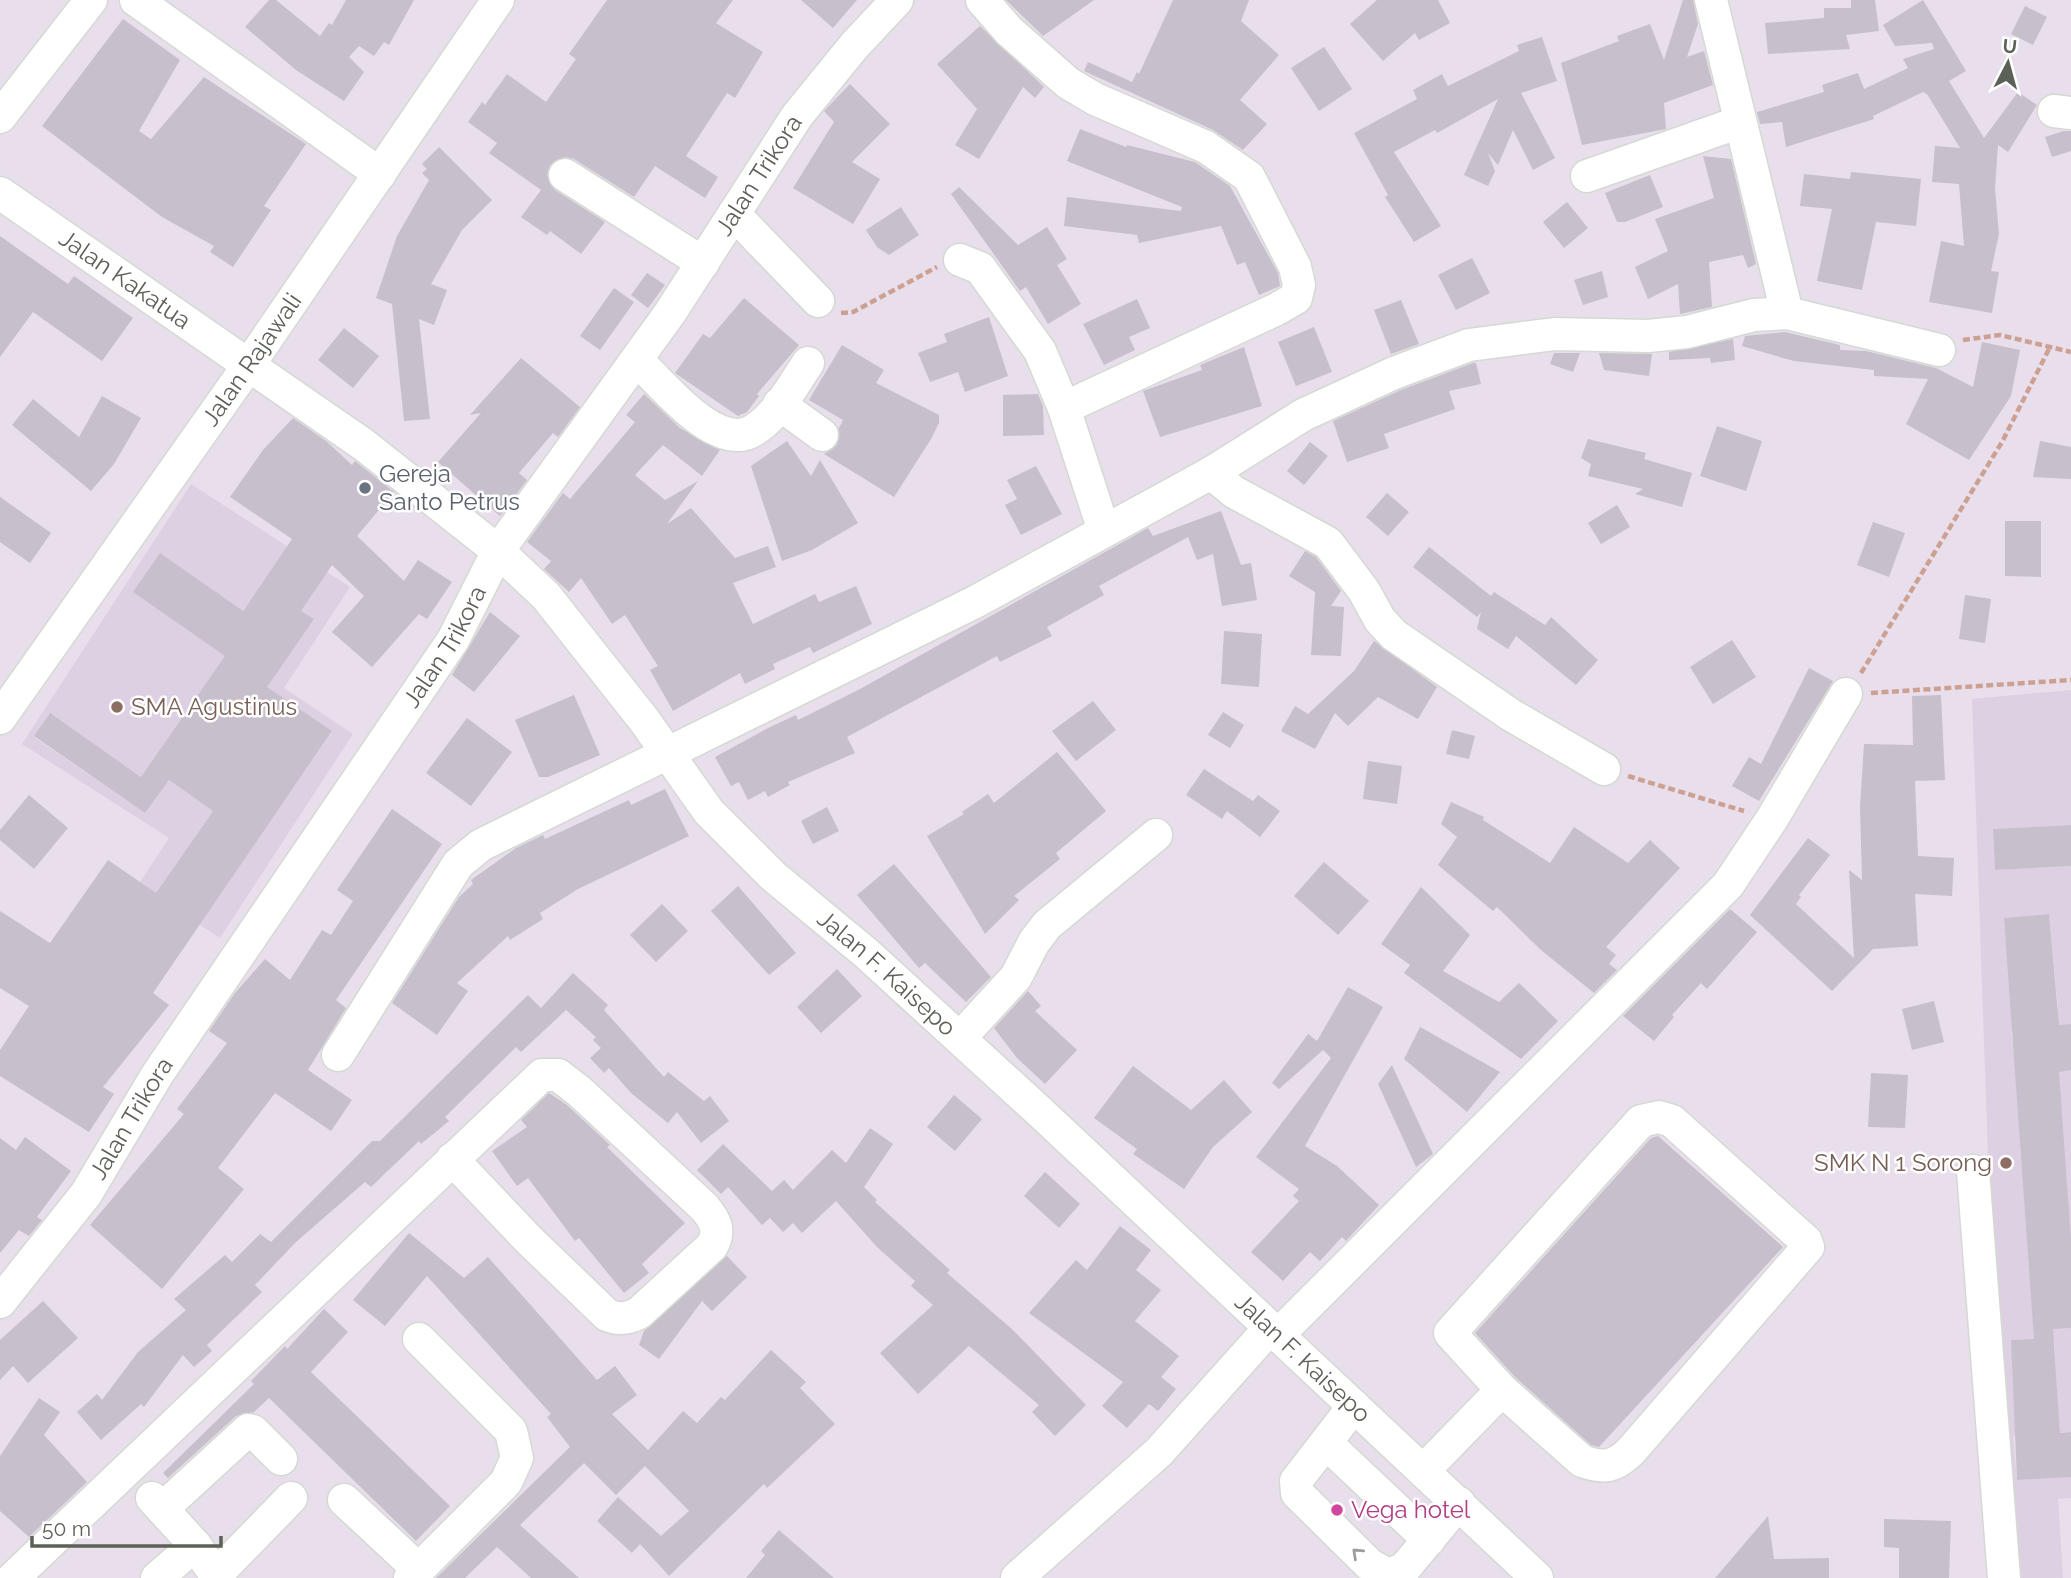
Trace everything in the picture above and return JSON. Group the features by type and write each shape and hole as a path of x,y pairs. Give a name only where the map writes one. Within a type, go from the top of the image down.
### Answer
{"street":[{"path":"0,117 91,0"},
{"path":"136,0 380,174"},
{"name":"Jalan Trikora","path":"0,1301 86,1194 157,1075 453,640 498,551 637,360 797,116 853,46 897,0"},
{"path":"982,0 1009,31 1068,83 1095,99 1206,147 1249,177 1295,267 1299,285 1296,298 1277,309 1064,408"},
{"path":"1711,0 1787,313"},
{"name":"Jalan Rajawali","path":"0,718 248,366 495,1"},
{"path":"1587,176 1741,122"},
{"path":"565,175 703,263"},
{"name":"Jalan Kakatua","path":"0,193 248,366"},
{"path":"734,214 818,301"},
{"path":"960,260 980,268 1040,351 1064,408 1104,531"},
{"path":"338,1055 458,864 481,845 975,602 1212,473 1303,415 1394,373 1469,345 1555,334 1648,336 1687,332 1754,315 1787,313 1939,350"},
{"path":"637,360 683,406 719,433 741,436 755,430 779,404 808,363"},
{"name":"Jalan F. Kaisepo","path":"248,366 363,445 498,551 546,596 644,720 709,812 773,876 866,953 960,1038 1538,1578"},
{"path":"779,404 822,435"},
{"path":"1212,473 1234,492 1328,544 1364,592 1380,620 1394,635 1511,715 1604,769"},
{"path":"1017,1578 1159,1452 1273,1332 1728,885 1772,819 1846,694"},
{"path":"960,1038 1016,977 1034,942 1047,925 1156,835"},
{"path":"13,1578 293,1315 452,1159 542,1075 558,1075 704,1207 715,1222 718,1236 712,1246 639,1312 629,1318 616,1318 607,1315 528,1239 452,1159"},
{"path":"1659,1117 1672,1121 1806,1241 1808,1247 1805,1254 1620,1462 1610,1467 1582,1461 1502,1390 1450,1333 1645,1118 1659,1117"},
{"path":"1973,1171 2004,1578"},
{"path":"344,1500 414,1574 506,1482 517,1458 511,1431 419,1339"},
{"path":"1424,1470 1502,1390"},
{"path":"1354,1406 1296,1480 1297,1493 1370,1565 1388,1575 1404,1569 1459,1503"},
{"path":"281,1459 253,1431 248,1430 157,1504 194,1545 217,1576 291,1498"},
{"path":"1326,1443 1429,1540"},
{"path":"157,1578 194,1545"}],"path":[{"path":"818,301 827,311 853,312 946,262 960,260"},
{"path":"1939,350 1977,336 2000,335 2071,352"},
{"path":"1846,694 1865,668 2002,442 2050,347"},
{"path":"1846,694 2071,680"},
{"path":"1604,769 1772,819"}],"shaded area":[{"name":"SMA Agustinus","path":"191,484 350,587 284,688 353,734 220,938 138,885 169,838 22,744","holes":["282,554 321,580 301,611 313,619 228,632","235,642 258,745 289,702 332,732 201,920 158,890 242,769 190,795 149,766","49,714 161,790 145,813 34,737"]},
{"name":"SMK N 1 Sorong","path":"2071,690 2071,825 1993,829 1995,870 2071,866 2071,1024 2011,1032 2017,1077 2071,1070 2071,1240 2034,1330 2071,1328 2071,1432 2013,1436 2017,1480 2071,1477 2071,1498 2058,1499 2063,1578 2022,1578 2015,1523 1999,1469 1972,699","holes":["2049,914 2058,1008 2012,1012 2004,918","2054,1339 2059,1423 2011,1341"]}],"building":[{"path":"269,0 276,0 320,36 329,23 332,25 346,0 414,0 389,45 384,42 374,56 359,46 349,57 364,72 344,101 296,70 245,27"},
{"path":"607,0 733,0 716,23 763,52 735,98 727,93 686,156 718,177 705,198 655,166 634,197 574,159 565,157 550,165 547,175 555,190 605,222 581,254 550,231 547,235 521,217 541,190 489,153 497,143 468,122 482,102 485,105 507,74 546,102 576,59 569,54"},
{"path":"801,0 857,0 833,28"},
{"path":"1006,0 1094,0 1043,36"},
{"path":"1173,0 1249,0 1241,21 1279,55 1240,100 1267,124 1243,150 1213,130 1084,71 1088,62 1132,82 1137,72 1139,74"},
{"path":"1377,0 1438,0 1450,23 1419,40 1415,33 1383,61 1350,24"},
{"path":"1683,0 1693,0 1698,24 1687,57 1704,51 1713,85 1664,103 1666,129 1582,145 1561,63 1619,41 1617,36 1650,24 1664,60"},
{"path":"1851,0 1875,0 1879,31 1846,35 1850,49 1768,54 1765,23 1824,18 1824,8 1851,8"},
{"path":"1923,0 1966,71 1949,81 1984,138 2018,92 2037,105 2008,152 1998,145 1995,189 1999,234 1991,271 1999,272 1992,313 1929,302 1941,241 1964,246 1959,184 1932,182 1935,146 1960,148 1927,94 1923,92 1873,116 1874,119 1786,147 1782,122 1760,124 1757,112 1824,92 1822,85 1858,73 1864,89 1908,68 1903,59 1934,49 1932,43 1895,46 1883,25"},
{"path":"2025,6 2047,17 2033,45 2011,34"},
{"path":"123,19 180,60 139,131 151,139 204,77 306,144 264,206 271,210 233,267 210,252 214,246 162,217 42,126"},
{"path":"980,26 1044,87 1035,98 1023,87 979,159 955,145 977,109 937,64"},
{"path":"1542,37 1557,81 1521,93 1555,158 1533,170 1513,130 1498,165 1488,153 1495,171 1488,186 1464,175 1498,99 1437,133 1435,130 1394,152 1441,226 1414,242 1385,197 1388,195 1354,133 1417,99 1413,90 1442,74 1448,86 1519,51 1517,45"},
{"path":"1324,47 1352,89 1319,111 1291,68"},
{"path":"850,84 890,124 852,162 880,179 853,224 793,188 834,122 824,111"},
{"path":"1080,129 1126,147 1127,145 1195,162 1230,186 1278,273 1280,286 1259,295 1245,262 1237,265 1221,226 1139,243 1137,235 1064,226 1067,197 1181,211 1182,207 1067,161"},
{"path":"2071,131 2071,151 2052,157 2045,137"},
{"path":"439,147 492,200 462,230 431,284 447,290 434,325 419,319 430,419 404,421 392,304 376,298 397,236 429,180 422,173 427,169 422,164"},
{"path":"1703,156 1731,159 1756,264 1748,268 1743,255 1709,262 1712,307 1680,314 1678,284 1648,299 1635,267 1668,251 1655,219 1714,198"},
{"path":"1851,172 1921,179 1916,226 1876,222 1862,290 1817,281 1832,209 1800,206 1804,174 1850,179"},
{"path":"1650,175 1663,207 1625,222 1617,222 1605,193"},
{"path":"959,187 1018,245 1047,227 1067,259 1057,265 1081,304 1048,324 1026,287 1020,291 951,194"},
{"path":"1567,202 1588,228 1564,248 1543,222"},
{"path":"901,207 919,235 889,255 877,247 866,230"},
{"path":"0,236 68,284 74,276 133,318 102,361 33,312 0,357"},
{"path":"1472,258 1490,293 1456,310 1438,275"},
{"path":"1602,271 1608,297 1583,305 1574,280"},
{"path":"647,273 665,285 648,308 631,295"},
{"path":"614,288 634,302 600,350 580,336"},
{"path":"744,298 799,345 757,394 759,396 747,412 738,416 675,373 703,334 710,338"},
{"path":"1137,299 1150,328 1129,337 1135,350 1104,365 1083,324"},
{"path":"1401,300 1419,344 1391,354 1374,310"},
{"path":"989,317 1008,376 965,392 958,372 930,382 918,353 947,342 944,334"},
{"path":"1314,327 1332,372 1296,386 1278,342"},
{"path":"344,328 379,356 353,388 318,360"},
{"path":"1785,332 1840,345 1840,350 1866,351 1936,368 1973,387 1982,342 2020,350 2011,396 1969,460 1906,424 1928,379 1874,376 1874,370 1794,361 1742,346 1745,336"},
{"path":"1733,339 1735,360 1711,363 1710,358 1669,360 1669,352"},
{"path":"842,345 884,370 876,383 939,415 939,423 931,439 894,497 824,454 837,445 843,420 809,400"},
{"path":"1244,347 1262,406 1160,437 1143,391 1202,370 1200,365"},
{"path":"1554,353 1580,353 1573,372 1550,364"},
{"path":"1599,353 1652,354 1649,376 1604,370"},
{"path":"521,358 580,407 558,437 553,433 519,473 527,480 500,516 438,462 481,413 470,415"},
{"path":"1476,363 1481,384 1449,391 1455,409 1384,434 1389,448 1347,462 1333,421 1401,390"},
{"path":"644,394 680,428 720,450 702,476 663,445 635,475 665,500 698,481 667,524 691,508 735,558 768,546 776,567 733,583 753,624 815,594 819,602 856,586 872,624 813,653 810,647 773,664 775,669 745,684 740,673 673,711 650,670 658,666 625,615 612,624 581,578 569,592 544,569 551,561 527,542 563,493 570,499 635,422 626,415"},
{"path":"1038,394 1043,406 1044,435 1003,436 1003,395"},
{"path":"102,396 141,418 114,464 91,491 12,425 33,399 79,437"},
{"path":"293,418 326,441 352,465 355,461 394,492 357,536 404,581 418,560 452,582 427,619 419,614 372,667 332,632 364,596 332,565 301,611 314,619 267,687 332,731 153,993 169,1005 103,1087 114,1094 89,1132 0,1076 0,1050 29,1006 0,988 0,911 50,943 108,860 156,893 213,811 169,780 145,813 34,736 50,713 141,777 225,656 133,592 160,553 243,611 292,539 230,497 263,450"},
{"path":"1717,426 1762,441 1746,491 1700,476"},
{"path":"1588,439 1646,453 1644,459 1692,473 1682,507 1635,494 1643,489 1588,476 1591,464 1581,458"},
{"path":"787,441 811,476 820,460 858,523 812,550 782,561 751,466"},
{"path":"2040,441 2071,447 2071,479 2033,477"},
{"path":"1310,442 1328,456 1304,485 1287,471"},
{"path":"1036,466 1062,514 1021,535 1005,505 1017,499 1007,480"},
{"path":"1387,493 1409,512 1388,536 1366,517"},
{"path":"0,497 51,533 30,563 0,542"},
{"path":"1617,505 1630,527 1601,544 1588,523"},
{"path":"1221,511 1241,565 1251,563 1257,600 1222,606 1213,554 1197,560 1188,537 1099,586 1104,595 1047,627 1052,636 1000,662 997,656 847,737 855,753 788,782 790,785 768,797 765,791 748,800 739,782 731,786 715,757 770,727 796,715 798,720 860,689 1148,528 1153,536"},
{"path":"2005,521 2041,521 2041,577 2005,576"},
{"path":"1873,522 1905,533 1889,577 1857,565"},
{"path":"1429,547 1491,596 1494,592 1545,625 1551,617 1598,660 1576,685 1516,636 1508,649 1477,629 1481,612 1477,617 1413,567"},
{"path":"1305,551 1316,557 1341,591 1331,606 1344,607 1341,656 1311,655 1315,592 1289,576"},
{"path":"1965,595 1991,599 1985,643 1959,639"},
{"path":"490,612 520,636 474,692 452,675"},
{"path":"1224,631 1262,634 1259,687 1221,684"},
{"path":"1732,640 1756,677 1713,704 1690,667"},
{"path":"1374,641 1437,687 1418,719 1378,697 1348,726 1335,713 1315,749 1281,731 1295,706 1308,714 1354,671"},
{"path":"1809,668 1833,681 1759,801 1732,786 1749,757 1761,764"},
{"path":"574,695 600,755 548,777 539,777 515,720"},
{"path":"1941,695 1945,780 1915,781 1918,856 1954,858 1952,896 1915,894 1918,946 1873,949 1832,991 1750,915 1808,838 1830,855 1799,895 1801,897 1796,904 1854,958 1849,870 1862,880 1860,807 1864,744 1913,745 1912,696"},
{"path":"1093,701 1116,730 1076,761 1052,731"},
{"path":"1223,712 1244,725 1230,748 1208,735"},
{"path":"467,718 512,752 471,806 426,773"},
{"path":"1452,730 1475,736 1469,759 1446,754"},
{"path":"1057,752 1106,811 1056,853 1060,859 1014,896 1019,900 985,934 927,836 964,814 962,812 988,794 994,803"},
{"path":"1368,761 1402,766 1397,804 1363,799"},
{"path":"1204,769 1253,801 1258,795 1280,811 1260,837 1227,811 1222,819 1186,795"},
{"path":"665,789 689,836 578,889 540,913 543,919 510,940 508,936 457,983 468,991 437,1035 392,1003 459,897 473,884 471,880 516,848 543,835 545,839 629,800 631,805"},
{"path":"29,795 68,828 34,869 0,840 0,830"},
{"path":"1451,802 1484,817 1483,820 1550,863 1574,827 1628,863 1650,840 1680,868 1606,947 1616,955 1609,964 1617,970 1594,993 1541,950 1497,907 1493,911 1438,865 1457,837 1441,824"},
{"path":"827,807 839,831 813,844 801,821"},
{"path":"392,809 442,844 336,1000 346,1008 308,1070 352,1100 331,1131 275,1093 218,1168 244,1189 162,1289 90,1225 184,1114 177,1109 227,1043 209,1031 235,993 265,959 290,980 322,930 331,935 353,901 337,890"},
{"path":"2071,825 2071,866 1995,870 1993,829"},
{"path":"1324,862 1369,901 1338,935 1294,896"},
{"path":"894,864 991,977 966,1002 925,963 919,968 857,895"},
{"path":"738,886 796,953 769,975 711,911"},
{"path":"1421,887 1470,935 1443,971 1499,1002 1519,983 1558,1021 1521,1059 1404,973 1410,965 1381,944"},
{"path":"662,904 688,931 656,962 630,935"},
{"path":"1730,909 1757,932 1707,989 1701,983 1672,1015 1674,1017 1654,1041 1623,1016"},
{"path":"2049,914 2059,1025 2071,1024 2071,1070 2059,1072 2071,1240 2071,1328 2053,1329 2060,1433 2071,1432 2071,1477 2017,1480 2011,1340 2034,1339 2004,918"},
{"path":"837,969 862,996 821,1033 797,1007"},
{"path":"573,973 608,1005 604,1010 664,1077 668,1072 704,1101 710,1096 729,1121 701,1143 677,1112 668,1123 631,1093 609,1068 604,1073 590,1058 601,1048 593,1040 596,1037 566,1010 521,1052 516,1047 445,1117 449,1121 421,1144 419,1141 371,1187 365,1182 296,1242 255,1285 262,1292 207,1345 212,1351 194,1367 183,1355 144,1407 141,1404 101,1440 77,1412 97,1394 102,1400 138,1352 186,1310 174,1299 225,1255 232,1262 260,1234 271,1242 372,1141 380,1141 528,995 541,1008"},
{"path":"1348,987 1383,1007 1305,1146 1337,1166 1379,1205 1346,1241 1342,1237 1320,1261 1310,1252 1283,1281 1251,1252 1299,1201 1293,1196 1299,1189 1256,1157 1331,1058 1323,1050 1279,1089 1272,1083 1308,1034 1317,1041"},
{"path":"1028,991 1041,1006 1035,1011 1077,1050 1045,1084 1017,1058 994,1028"},
{"path":"1934,1001 1944,1042 1912,1050 1902,1009"},
{"path":"1420,1027 1500,1072 1467,1112 1404,1059"},
{"path":"1392,1065 1433,1154 1416,1167 1378,1084"},
{"path":"1133,1066 1191,1110 1224,1080 1252,1112 1213,1147 1184,1189 1133,1154 1137,1149 1094,1118"},
{"path":"1871,1073 1908,1075 1905,1128 1868,1127"},
{"path":"549,1093 567,1105 610,1145 607,1147 685,1223 642,1264 649,1273 624,1293 579,1238 575,1241 528,1178 517,1186 492,1151 527,1127 521,1120"},
{"path":"954,1095 982,1119 955,1151 927,1127"},
{"path":"870,1128 893,1144 864,1187 877,1200 875,1202 950,1270 947,1273 1013,1330 1086,1405 1055,1436 1032,1412 1039,1405 969,1346 918,1394 880,1353 933,1305 911,1286 915,1281 877,1247 836,1201 802,1233 793,1223 783,1232 770,1218 762,1225 728,1187 721,1194 697,1170 723,1144 772,1191 784,1180 793,1190 832,1150 846,1163"},
{"path":"1658,1136 1783,1247 1599,1447 1591,1445 1515,1377 1475,1333 1651,1138"},
{"path":"25,1137 71,1171 37,1217 42,1220 29,1236 19,1230 0,1253 0,1138 16,1150"},
{"path":"1045,1172 1080,1204 1059,1228 1024,1196"},
{"path":"1120,1226 1151,1250 1136,1270 1161,1290 1135,1321 1179,1356 1161,1377 1176,1389 1158,1411 1149,1404 1127,1428 1102,1406 1123,1382 1029,1313 1076,1260 1087,1270"},
{"path":"409,1233 464,1278 488,1257 597,1380 615,1366 637,1395 612,1414 648,1450 683,1411 697,1423 721,1397 725,1400 771,1350 806,1382 800,1388 835,1424 767,1488 764,1484 669,1576 640,1544 632,1553 597,1521 618,1497 661,1536 689,1511 645,1466 616,1495 584,1463 520,1525 579,1578 531,1578 497,1547 465,1578 436,1578 570,1447 547,1417 551,1414 427,1276 385,1326 353,1300"},
{"path":"727,1256 747,1277 712,1311 702,1301 659,1359 639,1345 644,1331"},
{"path":"43,1301 78,1338 28,1383 13,1366 0,1380 0,1340"},
{"path":"324,1309 348,1332 311,1372 450,1506 416,1541 269,1398 254,1412 236,1416 168,1478 163,1473 254,1384 251,1381 285,1346 287,1349"},
{"path":"39,1398 60,1412 44,1435 87,1482 29,1537 0,1511 0,1456"},
{"path":"1768,1516 1774,1559 1829,1558 1829,1578 1715,1578"},
{"path":"1884,1519 1951,1521 1949,1578 1899,1578 1899,1548 1884,1547"},
{"path":"779,1530 834,1578 746,1578 765,1555 761,1551"}],"place":[{"name":"Gereja Santo Petrus","path":"365,488"},
{"name":"SMA Agustinus","path":"117,707"},
{"name":"SMK N 1 Sorong","path":"2006,1163"},
{"name":"Vega hotel","path":"1337,1510"}]}
